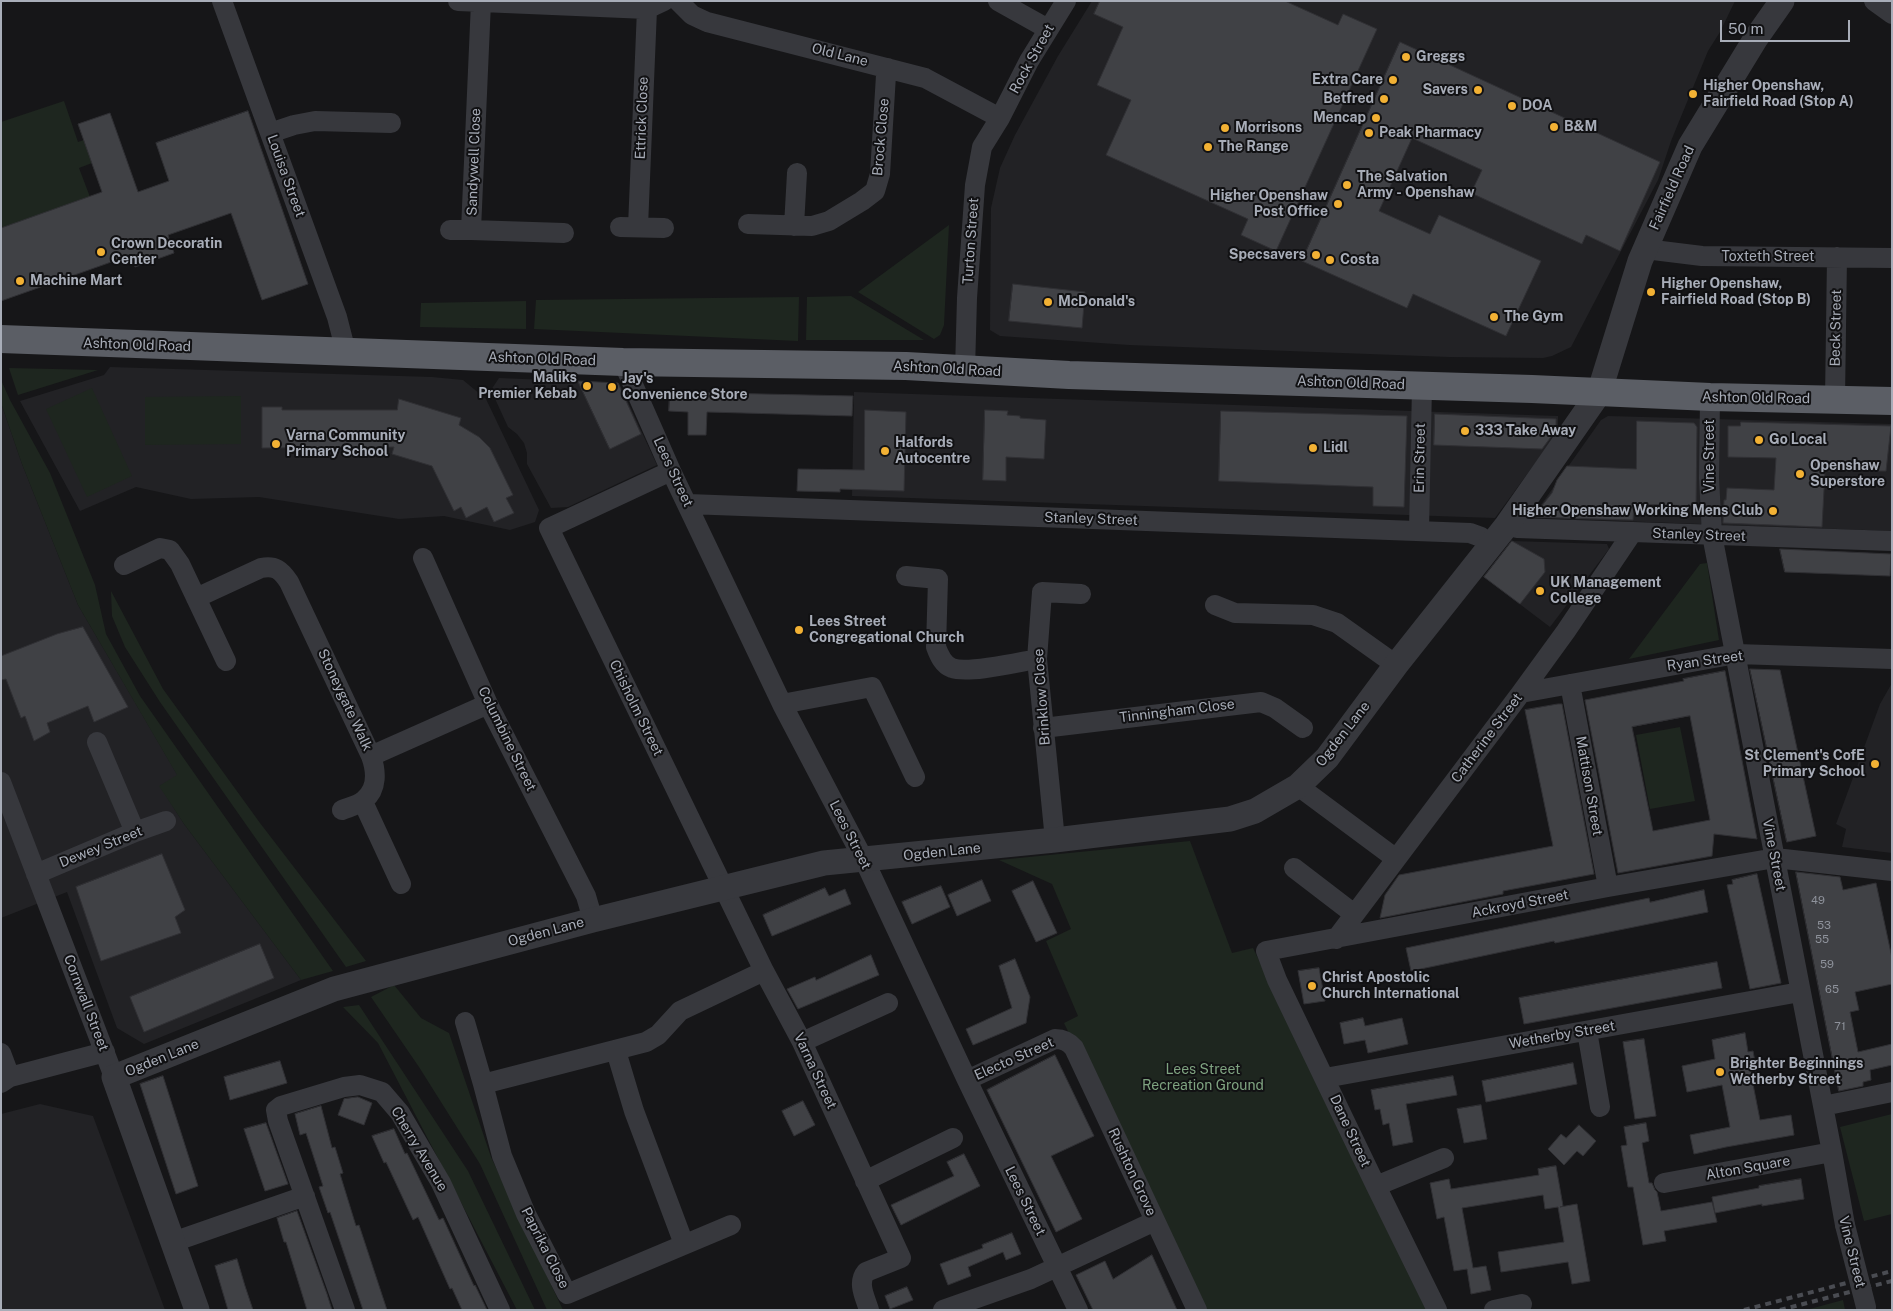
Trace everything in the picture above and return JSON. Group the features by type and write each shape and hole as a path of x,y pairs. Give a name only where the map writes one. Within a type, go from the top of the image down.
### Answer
{"highway":[{"name":"Ashton Old Road","path":"1,339 623,362 814,363 906,366 1069,375 1710,397 1892,401"}],"street":[{"name":"Louisa Street","path":"222,1 337,317 346,352"},
{"path":"458,1 655,5"},
{"name":"Old Lane","path":"678,1 692,15 707,22 925,78 1000,118"},
{"path":"998,1 1048,29"},
{"name":"Rock Street","path":"1000,118 1048,29 1066,1"},
{"name":"Fairfield Road","path":"1599,393 1645,249 1690,146 1756,38 1782,1"},
{"path":"1874,1 1892,14"},
{"name":"Sandywell Close","path":"481,2 471,230 564,233"},
{"name":"Ettrick Close","path":"655,5 629,227 664,228"},
{"name":"Brock Close","path":"748,224 812,226 829,221 875,191 880,174 888,68"},
{"name":"Turton Street","path":"965,370 967,298 975,185 982,147 1000,118"},
{"path":"270,133 315,121 390,123"},
{"path":"794,226 797,173"},
{"path":"450,230 471,230"},
{"name":"Toxteth Street","path":"1645,249 1702,256 1892,258"},
{"name":"Beck Street","path":"1835,399 1837,257"},
{"name":"Lees Street","path":"623,362 671,471 782,704 864,859 967,1080 1078,1310"},
{"name":"Erin Street","path":"1419,531 1422,386"},
{"name":"Ogden Lane","path":"114,1077 334,989 593,920 824,863 1055,840 1230,819 1255,811 1298,786 1327,758 1396,665 1507,525 1599,393"},
{"name":"Vine Street","path":"1710,397 1709,478 1712,535 1845,1225 1866,1308"},
{"name":"Chisholm Street","path":"671,471 549,528 724,888"},
{"name":"Stanley Street","path":"688,504 1470,533 1481,537 1491,545"},
{"name":"Stanley Street","path":"1507,525 1517,528 1632,533 1891,536"},
{"name":"Catherine Street","path":"1336,939 1395,858 1521,693 1566,631 1632,533"},
{"path":"124,565 160,548 170,550 180,564 226,661"},
{"name":"Columbine Street","path":"423,558 488,704 586,896 593,920"},
{"name":"Stoneygate Walk","path":"196,598 260,568 269,566 278,568 289,582 371,756 488,704"},
{"path":"906,576 938,579 936,647 948,666 959,669 974,669 1038,659"},
{"name":"Brinklow Close","path":"1055,840 1038,659 1042,592 1081,594"},
{"path":"1215,605 1235,613 1313,615 1337,623 1396,665"},
{"name":"Ryan Street","path":"1521,693 1736,654 1892,659"},
{"name":"Mattison Street","path":"1570,684 1608,887"},
{"path":"782,704 872,687 914,777"},
{"name":"Tinningham Close","path":"1044,728 1260,702 1275,708 1303,728"},
{"path":"97,742 134,832"},
{"path":"342,810 363,802 369,796 374,786 375,770 371,756"},
{"name":"Cornwall Street","path":"1,782 105,1052 197,1310"},
{"path":"1298,786 1395,858"},
{"path":"363,802 401,884"},
{"name":"Dewey Street","path":"36,874 134,832 166,821"},
{"name":"Ackroyd Street","path":"1266,951 1775,858 1892,871"},
{"path":"1294,868 1354,914"},
{"name":"Varna Street","path":"724,888 764,971 802,1042 901,1258 866,1272 862,1276 862,1289 869,1310"},
{"name":"Dane Street","path":"1266,951 1277,980 1437,1310"},
{"path":"483,1084 646,1042 658,1035 680,1010 764,971"},
{"name":"Wetherby Street","path":"1324,1078 1800,992"},
{"path":"802,1042 888,1003"},
{"name":"Paprika Close","path":"466,1022 502,1156 526,1214 567,1294 732,1225"},
{"path":"1587,1031 1600,1107"},
{"name":"Electo Street","path":"967,1080 1050,1041 1062,1039"},
{"name":"Rushton Grove","path":"1062,1039 1069,1042 1074,1048 1197,1310"},
{"path":"616,1051 634,1111 684,1244"},
{"path":"1,1053 6,1080 105,1052"},
{"name":"Cherry Avenue","path":"345,1310 278,1121 276,1110 281,1106 344,1087 360,1085 382,1092 400,1113 441,1182 500,1310"},
{"path":"1823,1106 1892,1092"},
{"path":"865,1181 953,1138"},
{"name":"Alton Square","path":"1664,1183 1832,1152"},
{"path":"1376,1186 1444,1158"},
{"path":"173,1242 305,1196"},
{"path":"943,1310 983,1303 1156,1221"},
{"path":"1494,1310 1522,1304"}],"shaded area":[{"path":"1092,1 1735,1 1720,32 1708,51 1671,141 1658,180 1571,347 1543,358 1449,357 1129,345 1000,336 990,330 991,208 1000,168 1015,135 1058,56"},
{"name":"Varna Community Primary School","path":"110,367 432,377 463,380 486,399 539,510 535,522 510,530 444,516 399,519 259,497 191,499 136,487 80,511 20,401 104,375"},
{"path":"499,378 619,383 657,465 568,507 551,508 527,464 527,453 524,443 508,427 491,390"},
{"path":"854,392 1558,416 1558,432 1495,518 852,496"},
{"path":"1,403 22,464 78,605 178,776 160,786 184,824 301,980 144,1044 117,1028 67,892 1,918"},
{"path":"1608,416 1892,424 1892,531 1537,518 1536,512 1601,420"},
{"name":"UK Management College","path":"1512,541 1607,544 1609,549 1550,627 1484,577"},
{"name":"St Clement's CofE Primary School","path":"1892,683 1892,853 1842,847 1846,829 1836,824 1880,704"},
{"path":"40,1104 93,1116 165,1310 1,1310 1,1114"}],"green space":[{"path":"64,101 78,142 84,140 92,163 79,168 90,197 1,228 1,122"},
{"path":"949,225 944,325 940,335 934,339 858,292"},
{"path":"851,296 924,340 806,340 807,297"},
{"path":"799,297 798,341 534,329 536,300"},
{"path":"526,301 526,329 420,327 421,303"},
{"path":"9,368 98,370 18,395"},
{"path":"1,380 50,473 95,585 106,634 140,696 333,971 301,980 184,824 159,786 177,775 78,605 22,464 1,403"},
{"path":"92,388 132,476 87,497 46,409"},
{"path":"241,396 241,444 145,445 145,397"},
{"path":"1707,563 1719,640 1629,659 1700,564"},
{"path":"111,591 163,689 260,823 366,961 346,967 160,702 125,647 112,616"},
{"path":"1680,727 1695,801 1650,809 1636,735"},
{"name":"Lees Street Recreation Ground","path":"1190,841 1232,953 1253,948 1428,1310 1204,1310 1064,1023 1078,1016 1046,941 1071,929 1052,884 999,860"},
{"path":"394,985 421,1018 449,1033 491,1157 563,1310 547,1310 480,1164 419,1067 371,997"},
{"path":"359,1005 468,1171 535,1310 517,1310 378,1043 343,1007"},
{"path":"1892,1114 1892,1214 1864,1221 1840,1127"},
{"path":"1843,1300 1845,1310 1806,1310"}],"building":[{"name":"Morrisons","path":"1100,1 1285,1 1338,25 1343,14 1377,29 1276,251 1241,235 1248,219 1106,155 1131,100 1097,85 1123,27 1094,14"},
{"path":"1400,42 1660,162 1620,251 1586,235 1582,244 1471,193 1482,170 1412,138 1379,211 1430,234 1439,215 1541,261 1506,336 1413,294 1407,308 1302,261"},
{"path":"248,111 308,284 262,300 231,213 168,235 174,253 135,267 131,255 1,301 1,228 102,192 78,124 110,113 138,192 169,181 156,143"},
{"name":"McDonald's","path":"1013,284 1085,292 1082,328 1009,321"},
{"path":"578,381 618,383 641,434 610,449"},
{"path":"670,392 853,396 852,416 707,412 706,435 688,435 688,412 669,411"},
{"path":"399,399 461,418 459,425 479,437 490,448 513,495 506,498 514,513 494,522 487,507 466,518 461,507 454,511 432,466 392,454 394,447 262,448 262,407 282,407 282,410 397,410"},
{"name":"Halfords Autocentre","path":"865,410 906,412 904,491 840,489 840,492 797,491 798,469 864,470"},
{"path":"985,410 1008,411 1007,415 1046,420 1044,459 1006,457 1006,481 983,480"},
{"name":"Lidl","path":"1221,411 1407,416 1404,507 1373,506 1373,487 1219,481"},
{"path":"1435,414 1556,419 1556,430 1542,449 1434,445"},
{"path":"1637,421 1694,423 1697,427 1696,506 1634,504 1633,520 1533,517 1552,493 1557,480 1567,466 1636,469"},
{"path":"1741,422 1891,426 1886,471 1825,471 1822,527 1723,523 1724,500 1726,500 1727,488 1774,490 1776,458 1728,457 1728,426 1740,426"},
{"path":"1512,541 1544,559 1545,572 1520,604 1484,577"},
{"path":"1780,549 1891,554 1890,576 1785,572"},
{"path":"83,627 128,707 94,722 88,706 47,723 50,732 34,741 25,716 21,718 6,679 1,680 1,656 57,634"},
{"path":"1750,669 1780,670 1816,836 1787,842"},
{"path":"1725,671 1757,839 1714,834 1712,856 1618,873 1585,700 1684,681 1683,679","holes":["1690,716 1710,820 1653,831 1632,727"]},
{"path":"1562,704 1594,874 1503,891 1503,894 1380,918 1385,895 1399,875 1553,846 1525,710"},
{"path":"162,854 185,910 175,917 181,933 101,961 76,887"},
{"path":"1796,872 1840,877 1843,890 1876,883 1892,958 1892,984 1855,992 1859,1010 1850,1012 1858,1052 1892,1044 1892,1065 1870,1070 1871,1080 1863,1082 1863,1086 1839,1091"},
{"path":"1757,874 1781,983 1750,989 1727,885 1733,884 1732,880"},
{"path":"982,880 991,901 957,916 948,895"},
{"path":"1033,881 1057,933 1036,942 1012,891"},
{"path":"941,886 950,907 912,924 902,902"},
{"path":"825,888 829,896 845,889 851,904 772,936 763,915"},
{"path":"1704,890 1708,912 1555,943 1554,941 1411,971 1406,948 1649,898 1650,902"},
{"path":"260,944 274,978 144,1032 130,997"},
{"path":"871,955 879,975 798,1009 787,989 815,977 816,980"},
{"path":"1015,959 1030,997 1026,1023 973,1045 966,1029 1012,1008 999,966"},
{"path":"1717,962 1722,988 1524,1024 1519,998"},
{"name":"Christ Apostolic Church International","path":"1319,968 1325,1001 1304,1004 1298,971"},
{"path":"1363,1018 1365,1026 1402,1018 1408,1044 1368,1053 1365,1040 1344,1044 1340,1023"},
{"path":"1745,1033 1748,1052 1753,1051 1758,1078 1752,1079 1760,1120 1791,1115 1794,1135 1694,1154 1690,1135 1730,1127 1722,1085 1687,1092 1682,1066 1715,1059 1712,1040"},
{"path":"1644,1039 1656,1116 1635,1119 1623,1042"},
{"path":"1055,1055 1094,1136 1051,1156 1082,1219 1056,1232 987,1090"},
{"path":"280,1061 287,1083 230,1100 224,1077"},
{"path":"1573,1063 1577,1084 1486,1102 1482,1081"},
{"path":"163,1076 198,1186 176,1194 140,1084"},
{"path":"1453,1076 1457,1095 1406,1104 1413,1142 1393,1146 1389,1123 1383,1125 1380,1109 1375,1110 1371,1090"},
{"path":"358,1097 372,1103 364,1125 338,1115 344,1099"},
{"path":"803,1101 815,1125 794,1136 782,1111"},
{"path":"1481,1105 1487,1139 1464,1143 1457,1109"},
{"path":"321,1106 332,1148 335,1147 343,1173 340,1174 356,1226 359,1225 387,1310 363,1310 330,1212 328,1213 319,1187 323,1186 306,1133 300,1135 295,1114"},
{"path":"266,1123 288,1184 265,1191 244,1129"},
{"path":"1646,1123 1649,1141 1642,1143 1649,1183 1652,1183 1657,1192 1661,1211 1712,1202 1717,1222 1664,1231 1666,1241 1643,1245 1633,1187 1628,1187 1621,1146 1627,1145 1624,1127"},
{"path":"1579,1125 1596,1141 1583,1156 1577,1151 1564,1165 1548,1149 1561,1134 1566,1138"},
{"path":"394,1129 439,1220 443,1218 487,1310 462,1310 452,1288 450,1289 418,1217 413,1220 372,1136"},
{"path":"964,1154 980,1186 901,1225 891,1205 954,1176 947,1162"},
{"path":"1556,1166 1563,1206 1560,1207 1577,1204 1590,1281 1572,1284 1568,1262 1501,1272 1498,1252 1564,1242 1558,1207 1545,1209 1543,1195 1462,1208 1473,1268 1486,1266 1491,1290 1471,1294 1467,1269 1454,1271 1444,1217 1437,1219 1430,1183 1449,1179 1451,1189 1539,1175 1538,1169"},
{"path":"1801,1179 1804,1199 1762,1206 1762,1204 1715,1213 1712,1197"},
{"path":"297,1211 332,1310 307,1310 277,1218"},
{"path":"1012,1233 1021,1254 1006,1260 1003,1252 968,1267 971,1276 948,1285 940,1264 983,1248 982,1245"},
{"path":"1152,1255 1177,1310 1093,1310 1076,1275 1105,1261 1113,1279"},
{"path":"237,1259 253,1310 228,1310 215,1266"},
{"path":"907,1287 913,1300 890,1309 885,1296"}],"railway":[{"path":"1744,1310 1892,1271"},
{"path":"1780,1310 1892,1281"}],"place":[{"name":"Greggs","path":"1406,57"},
{"name":"Extra Care","path":"1393,80"},
{"name":"Savers","path":"1478,90"},
{"name":"Higher Openshaw, Fairfield Road (Stop A)","path":"1693,94"},
{"name":"Betfred","path":"1384,99"},
{"name":"DOA","path":"1512,106"},
{"name":"Mencap","path":"1376,118"},
{"name":"B&M","path":"1554,127"},
{"name":"Morrisons","path":"1225,128"},
{"name":"Peak Pharmacy","path":"1369,133"},
{"name":"The Range","path":"1208,147"},
{"name":"The Salvation Army - Openshaw","path":"1347,185"},
{"name":"Higher Openshaw Post Office","path":"1338,204"},
{"name":"Crown Decoratin Center","path":"101,252"},
{"name":"Specsavers","path":"1316,255"},
{"name":"Costa","path":"1330,260"},
{"name":"Machine Mart","path":"20,281"},
{"name":"Higher Openshaw, Fairfield Road (Stop B)","path":"1651,292"},
{"name":"McDonald's","path":"1048,302"},
{"name":"The Gym","path":"1494,317"},
{"name":"Maliks Premier Kebab","path":"587,386"},
{"name":"Jay's Convenience Store","path":"612,387"},
{"name":"333 Take Away","path":"1465,431"},
{"name":"Go Local","path":"1759,440"},
{"name":"Varna Community Primary School","path":"276,444"},
{"name":"Lidl","path":"1313,448"},
{"name":"Halfords Autocentre","path":"885,451"},
{"name":"Openshaw Superstore","path":"1800,474"},
{"name":"Higher Openshaw Working Mens Club","path":"1773,511"},
{"name":"UK Management College","path":"1540,591"},
{"name":"Lees Street Congregational Church","path":"799,630"},
{"name":"St Clement's CofE Primary School","path":"1875,764"},
{"name":"Christ Apostolic Church International","path":"1312,986"},
{"name":"Brighter Beginnings Wetherby Street","path":"1720,1072"}]}
